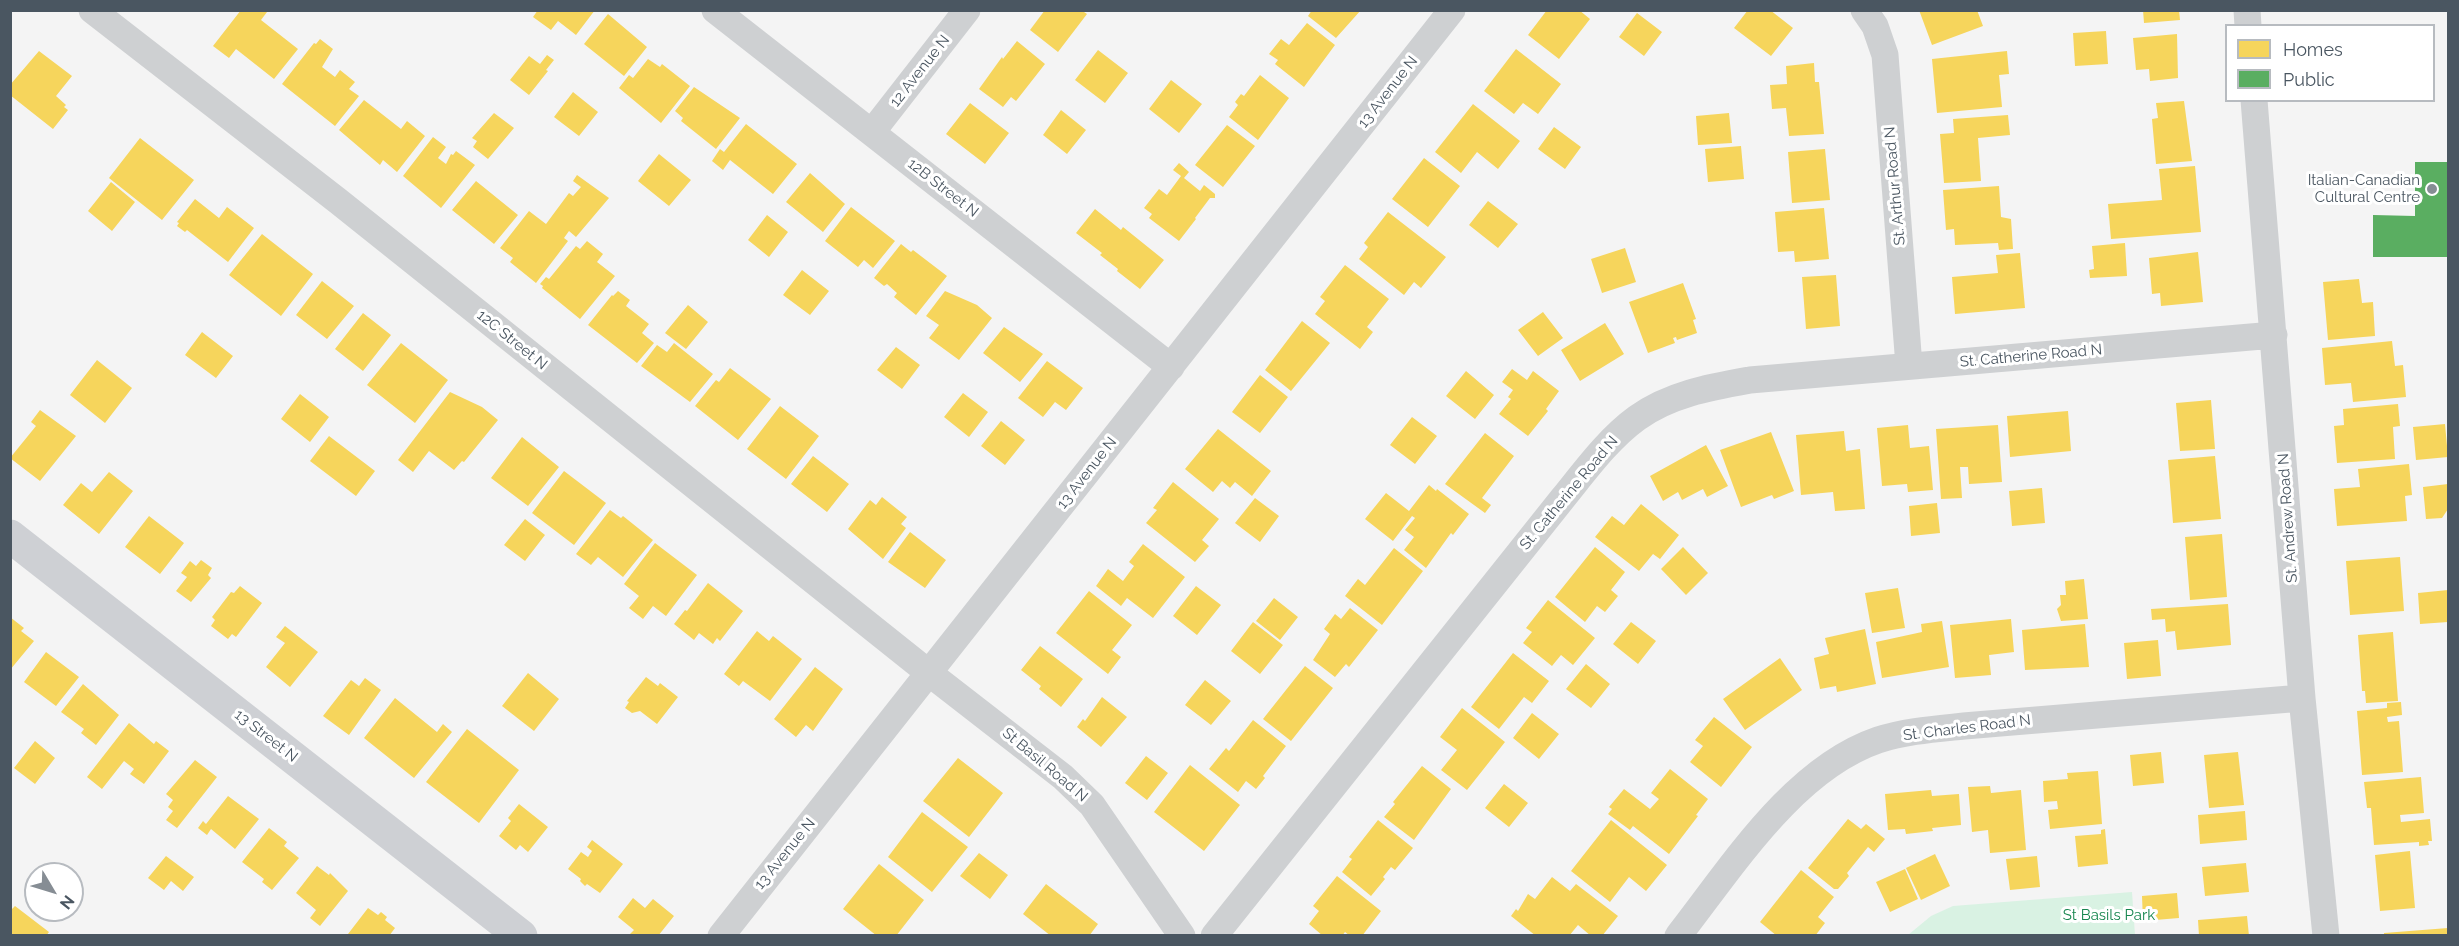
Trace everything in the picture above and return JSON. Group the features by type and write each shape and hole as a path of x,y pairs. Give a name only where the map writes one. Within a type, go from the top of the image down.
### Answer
{"street":[{"name":"12C Street N","path":"92,10 338,201 929,673"},
{"name":"12B Street N","path":"715,10 1171,367"},
{"name":"12 Avenue N","path":"872,132 967,10"},
{"name":"13 Avenue N","path":"721,936 1452,10"},
{"name":"St. Arthur Road N","path":"1864,10 1875,26 1884,55 1909,366"},
{"name":"St. Andrew Road N","path":"2254,102 2302,698 2326,936"},
{"name":"St. Catherine Road N","path":"1214,936 1563,498 1602,452 1638,417 1659,405 1698,390 1734,383 2274,335"},
{"name":"13 Street N","path":"10,536 521,936"},
{"name":"St Basil Road N","path":"929,673 1077,789 1111,831 1182,936"},
{"name":"St. Charles Road N","path":"1678,936 1784,803 1811,779 1842,757 1878,740 1915,731 1964,726 2302,698"}],"green space":[{"name":"St Basils Park","path":"2132,892 2135,935 1908,935 1931,916 1953,906"}],"building: Homes":[{"path":"241,10 265,10 267,12 261,20 298,49 274,79 236,49 229,58 213,46"},
{"path":"538,10 595,10 576,35 558,21 551,30 533,17"},
{"path":"1045,10 1081,10 1087,14 1058,52 1030,30"},
{"path":"1312,10 1361,10 1336,38 1308,16"},
{"path":"1547,10 1579,10 1590,19 1559,59 1528,35"},
{"path":"1748,10 1770,10 1793,28 1771,56 1734,28"},
{"path":"1919,10 1977,10 1983,26 1932,45"},
{"path":"2143,10 2179,10 2180,20 2144,23"},
{"path":"1637,13 1662,32 1644,56 1619,37"},
{"path":"608,14 647,47 624,76 584,44"},
{"path":"1307,23 1335,45 1304,87 1275,64 1278,60 1269,54 1281,39 1289,45"},
{"path":"2106,31 2108,64 2075,66 2073,33"},
{"path":"2177,34 2178,78 2150,81 2149,69 2136,70 2133,38"},
{"path":"320,39 333,49 322,67 335,77 340,70 355,82 349,89 359,96 335,126 282,84 314,43 316,44"},
{"path":"1017,41 1045,64 1016,101 1011,97 1003,107 979,89 1002,57 1003,59"},
{"path":"1516,49 1561,84 1538,114 1523,103 1514,114 1484,91"},
{"path":"1098,50 1128,73 1105,103 1075,80"},
{"path":"39,51 72,76 56,96 68,110 53,129 10,95 10,85"},
{"path":"2007,51 2009,74 1999,75 2002,107 1937,113 1932,59"},
{"path":"547,55 554,60 529,95 510,80 529,56 540,64"},
{"path":"648,59 660,67 662,64 690,86 661,123 619,88 629,75 633,78"},
{"path":"1814,63 1815,82 1819,82 1824,134 1789,136 1786,108 1772,109 1770,85 1787,84 1786,66"},
{"path":"1260,75 1289,98 1258,140 1229,117 1238,105 1235,102 1241,94 1244,96"},
{"path":"1171,80 1202,104 1179,133 1149,109"},
{"path":"694,87 740,118 716,149 681,121 683,118 675,111"},
{"path":"573,92 598,112 579,136 554,117"},
{"path":"364,100 401,129 407,121 425,136 397,172 383,160 380,165 339,130"},
{"path":"2184,101 2192,161 2156,164 2152,119 2158,118 2156,103"},
{"path":"970,103 1009,133 985,164 946,134"},
{"path":"1473,104 1520,141 1498,169 1477,152 1461,173 1435,152"},
{"path":"1061,110 1086,130 1067,154 1043,135"},
{"path":"494,113 514,128 488,159 473,147 477,141 472,138"},
{"path":"1729,113 1732,143 1698,145 1696,116"},
{"path":"2008,115 2010,135 1978,138 1981,181 1944,183 1940,134 1954,133 1953,119"},
{"path":"746,124 797,164 773,194 730,160 723,170 712,161 720,149 724,152"},
{"path":"1227,125 1255,146 1223,187 1195,165"},
{"path":"1554,127 1581,147 1565,169 1538,149"},
{"path":"433,137 446,147 438,158 446,164 451,154 453,155 456,151 475,165 441,208 403,176"},
{"path":"140,138 194,180 162,220 109,178"},
{"path":"1741,146 1744,179 1708,182 1705,149"},
{"path":"1825,149 1830,200 1792,203 1788,152"},
{"path":"659,154 691,180 669,206 638,181"},
{"path":"1424,158 1460,186 1428,227 1392,199"},
{"path":"1179,163 1189,172 1184,178 1200,191 1204,185 1215,194 1215,198 1210,198 1179,241 1149,218 1152,214 1144,208 1159,189 1167,195 1181,176 1173,170"},
{"path":"2195,166 2201,232 2111,239 2108,204 2162,200 2159,169"},
{"path":"810,173 845,204 823,232 786,202"},
{"path":"577,175 609,198 576,237 569,231 564,238 568,241 536,283 510,262 513,258 500,248 529,211 546,224 569,193 573,196 581,187 573,181"},
{"path":"476,181 518,215 494,244 452,210"},
{"path":"111,182 135,202 112,231 88,211"},
{"path":"1999,186 2001,217 2011,219 2013,249 1999,250 1998,243 1955,245 1954,229 1946,230 1943,190"},
{"path":"195,199 219,218 227,207 254,228 228,262 187,230 185,232 177,226 179,223 177,222"},
{"path":"1488,201 1518,224 1498,248 1469,225"},
{"path":"851,207 895,241 873,268 864,260 858,267 825,241"},
{"path":"1824,208 1829,259 1795,262 1794,251 1778,252 1775,212"},
{"path":"1095,209 1121,230 1123,227 1164,260 1140,289 1100,255 1102,253 1076,233"},
{"path":"1388,212 1446,257 1421,288 1414,282 1404,295 1359,259 1368,247 1364,243"},
{"path":"767,215 788,232 769,257 748,240"},
{"path":"262,234 313,274 281,316 229,275"},
{"path":"587,241 603,254 597,262 615,276 580,319 540,284 546,277 549,279 576,246 580,249"},
{"path":"2125,243 2127,276 2090,278 2089,270 2094,269 2092,246"},
{"path":"901,244 911,252 913,250 947,276 916,315 894,297 897,293 887,284 884,286 874,278"},
{"path":"1625,248 1636,282 1602,293 1591,259"},
{"path":"2198,252 2203,302 2161,306 2160,293 2152,294 2149,258"},
{"path":"2020,253 2025,308 1955,314 1952,277 1998,273 1996,255"},
{"path":"1345,265 1389,299 1367,327 1373,332 1360,349 1315,314 1325,301 1320,297"},
{"path":"802,270 829,291 810,315 783,295"},
{"path":"1836,275 1840,326 1806,329 1802,277"},
{"path":"2359,279 2362,303 2373,302 2375,336 2328,340 2323,282"},
{"path":"322,281 354,306 327,339 296,315"},
{"path":"1683,283 1696,319 1693,320 1697,333 1677,340 1676,337 1673,338 1675,343 1648,353 1629,302"},
{"path":"618,291 630,300 626,306 649,324 642,333 654,343 637,363 588,325 612,295"},
{"path":"945,291 977,305 992,318 959,360 929,338 939,325 926,316"},
{"path":"688,305 708,322 686,349 665,333"},
{"path":"1543,312 1563,338 1538,356 1518,330"},
{"path":"363,313 391,335 363,371 335,349"},
{"path":"1302,321 1330,343 1291,391 1265,370"},
{"path":"1605,323 1624,354 1580,381 1561,350"},
{"path":"1004,327 1043,354 1020,382 983,353"},
{"path":"202,332 233,356 216,378 185,355"},
{"path":"2392,341 2395,366 2403,365 2406,397 2353,402 2351,383 2325,385 2322,348"},
{"path":"401,343 448,380 415,423 367,385"},
{"path":"674,343 713,374 690,402 641,366 657,345 667,352"},
{"path":"896,347 920,365 902,389 877,370"},
{"path":"97,360 132,388 105,423 70,395"},
{"path":"1047,361 1083,388 1066,410 1055,402 1043,417 1018,398"},
{"path":"730,368 771,399 738,440 695,406 716,380 719,382"},
{"path":"1512,369 1527,380 1533,371 1559,391 1546,409 1548,411 1528,436 1499,414 1511,399 1508,397 1513,390 1502,382"},
{"path":"1466,371 1494,395 1475,419 1446,396"},
{"path":"1260,375 1288,397 1260,433 1232,412"},
{"path":"450,392 482,407 498,420 464,462 462,461 454,470 429,451 413,472 398,460"},
{"path":"963,393 988,412 969,437 944,417"},
{"path":"300,394 329,417 310,442 281,419"},
{"path":"2211,400 2215,449 2180,451 2176,403"},
{"path":"2398,404 2400,426 2393,427 2395,459 2337,463 2334,426 2344,425 2343,409"},
{"path":"780,406 819,436 786,479 747,449"},
{"path":"40,410 76,436 40,481 10,458 36,426 31,422"},
{"path":"2068,411 2071,451 2010,457 2007,416"},
{"path":"1412,417 1437,436 1415,464 1390,445"},
{"path":"1001,421 1025,440 1005,465 981,446"},
{"path":"2445,424 2448,457 2416,460 2413,427"},
{"path":"1908,425 1910,448 1929,446 1933,490 1908,492 1907,484 1882,486 1877,428"},
{"path":"1998,425 2002,482 1969,484 1968,467 1960,467 1962,498 1941,499 1936,429"},
{"path":"1218,429 1271,471 1252,496 1235,482 1230,488 1222,481 1213,492 1185,469"},
{"path":"1844,431 1846,451 1860,449 1865,509 1835,511 1833,492 1801,495 1796,435"},
{"path":"1771,432 1794,491 1774,499 1772,495 1741,507 1720,450"},
{"path":"1485,433 1514,456 1482,498 1491,505 1485,513 1445,484"},
{"path":"329,436 375,471 356,496 310,461"},
{"path":"522,437 559,467 528,506 491,478"},
{"path":"1706,445 1728,486 1707,497 1703,489 1682,500 1678,492 1663,501 1650,476"},
{"path":"813,456 849,484 827,512 791,484"},
{"path":"2215,456 2221,519 2173,523 2168,460"},
{"path":"2409,464 2412,495 2405,496 2407,521 2337,526 2334,489 2360,487 2358,469"},
{"path":"564,471 606,503 574,545 532,513"},
{"path":"109,472 133,491 99,534 63,505 81,483 92,492"},
{"path":"1173,482 1219,519 1202,540 1209,546 1195,562 1146,523 1157,510 1153,508"},
{"path":"2448,484 2448,509 2442,518 2426,519 2423,487"},
{"path":"1429,485 1469,514 1453,535 1451,533 1426,568 1404,550 1414,537 1405,530 1415,518 1412,516 1393,541 1365,519 1386,493 1409,511"},
{"path":"2042,488 2045,523 2012,526 2009,491"},
{"path":"882,497 907,517 901,524 906,528 883,559 848,529 870,500 876,505"},
{"path":"1255,498 1279,516 1260,542 1235,523"},
{"path":"1937,503 1940,533 1911,536 1909,506"},
{"path":"1641,504 1679,535 1660,559 1653,554 1639,571 1595,537 1612,516 1624,525"},
{"path":"610,510 621,518 623,516 653,540 623,577 598,557 591,565 576,554"},
{"path":"149,516 184,543 160,574 125,547"},
{"path":"525,519 545,535 525,561 504,545"},
{"path":"910,532 946,560 925,588 888,562"},
{"path":"2222,534 2227,597 2190,600 2185,537"},
{"path":"655,543 697,575 666,616 653,606 643,619 629,608 639,596 624,584"},
{"path":"1143,544 1185,577 1153,618 1127,598 1121,606 1096,586 1108,569 1123,581 1134,566 1129,562"},
{"path":"1595,547 1625,572 1611,590 1618,596 1605,612 1597,606 1585,622 1555,597"},
{"path":"1683,547 1708,573 1686,595 1661,569"},
{"path":"1394,548 1423,571 1382,625 1345,596 1358,579 1365,585"},
{"path":"2400,557 2404,611 2350,615 2346,561"},
{"path":"201,560 212,568 208,575 211,578 191,602 176,591 187,577 181,573 190,561 196,566"},
{"path":"2084,579 2088,619 2061,621 2057,609 2061,605 2060,595 2066,595 2065,581"},
{"path":"708,583 743,611 720,641 717,638 713,644 699,633 694,640 674,624"},
{"path":"240,586 262,603 236,637 232,634 228,639 211,626 215,620 212,617 231,592 234,593"},
{"path":"1196,586 1221,605 1197,635 1173,616"},
{"path":"1898,588 1905,628 1872,633 1865,593"},
{"path":"2448,590 2448,622 2420,624 2418,593"},
{"path":"1089,591 1132,625 1112,650 1121,657 1108,674 1056,633"},
{"path":"1274,598 1298,617 1280,640 1256,621"},
{"path":"1548,600 1595,638 1573,665 1561,655 1552,666 1523,643 1532,632 1526,628"},
{"path":"2228,604 2231,645 2177,650 2175,631 2166,632 2165,619 2152,620 2151,609"},
{"path":"1350,608 1378,630 1349,667 1346,664 1335,677 1313,660 1330,634 1324,629 1335,614 1341,619"},
{"path":"10,617 24,628 21,631 34,641 10,670"},
{"path":"2011,619 2014,652 1989,655 1991,675 1955,678 1950,625"},
{"path":"1942,621 1949,667 1882,678 1876,642 1922,632 1921,624"},
{"path":"1253,622 1283,645 1260,674 1231,651"},
{"path":"1631,622 1656,641 1638,664 1613,644"},
{"path":"2085,624 2089,667 2025,670 2022,630"},
{"path":"285,626 318,652 290,687 266,667 285,643 276,637"},
{"path":"1865,629 1876,684 1837,692 1836,686 1820,689 1814,658 1829,654 1825,638"},
{"path":"757,631 769,641 773,636 802,659 770,701 743,681 739,686 724,674"},
{"path":"2393,632 2398,701 2366,703 2365,691 2362,691 2358,635"},
{"path":"2158,640 2161,676 2127,679 2124,643"},
{"path":"1040,646 1083,679 1061,707 1039,689 1041,686 1021,670"},
{"path":"46,652 79,677 56,706 24,682"},
{"path":"1513,653 1549,681 1532,703 1524,697 1499,729 1471,707"},
{"path":"1780,658 1802,690 1745,730 1723,699"},
{"path":"1586,664 1610,684 1591,708 1566,689"},
{"path":"1305,666 1333,688 1291,741 1263,719"},
{"path":"815,667 843,689 813,731 806,725 796,737 774,719"},
{"path":"528,673 559,699 534,731 502,706"},
{"path":"646,677 658,686 660,683 678,697 657,724 640,711 632,713 625,708 629,702 627,701"},
{"path":"365,678 381,690 349,735 323,716 351,680 359,686"},
{"path":"1205,680 1231,701 1211,725 1185,705"},
{"path":"83,684 119,715 96,745 81,733 84,729 61,712"},
{"path":"1102,697 1127,717 1101,747 1077,727 1083,719 1085,721"},
{"path":"395,698 437,732 443,724 452,732 414,778 364,738"},
{"path":"2401,702 2402,715 2387,717 2388,722 2399,721 2403,772 2362,775 2357,711 2387,708 2387,703"},
{"path":"1462,708 1505,742 1467,790 1441,770 1457,750 1440,737"},
{"path":"1532,713 1559,734 1539,759 1513,738"},
{"path":"1714,717 1752,747 1721,787 1690,762 1703,746 1695,740"},
{"path":"1253,720 1286,746 1256,789 1246,781 1238,792 1209,769 1226,748 1229,751"},
{"path":"129,723 154,744 156,741 169,751 144,784 130,774 134,769 124,761 102,789 87,777"},
{"path":"467,729 519,770 479,823 426,782"},
{"path":"35,741 55,758 35,784 14,768"},
{"path":"2161,752 2164,783 2133,786 2130,755"},
{"path":"2238,752 2244,805 2209,808 2204,755"},
{"path":"1146,756 1168,773 1147,800 1125,783"},
{"path":"958,758 1003,793 969,837 923,801"},
{"path":"195,760 217,777 177,828 166,820 173,811 168,807 173,800 166,794"},
{"path":"1190,765 1240,805 1204,851 1154,812"},
{"path":"1422,766 1451,789 1414,840 1384,817"},
{"path":"1670,769 1708,799 1669,854 1633,826 1630,830 1608,814 1612,809 1609,807 1624,789 1650,809 1659,799 1651,793"},
{"path":"2098,771 2102,824 2050,829 2048,810 2058,809 2057,801 2044,802 2043,781 2068,779 2067,773"},
{"path":"2421,777 2424,813 2400,815 2401,822 2430,819 2432,841 2428,841 2429,845 2419,846 2419,842 2374,845 2371,808 2367,808 2364,782"},
{"path":"1504,784 1528,803 1509,827 1485,808"},
{"path":"1990,786 1991,793 2021,790 2026,850 1990,853 1988,830 1972,832 1968,787"},
{"path":"1931,790 1932,796 1959,794 1961,825 1906,834 1905,829 1888,830 1885,794"},
{"path":"228,796 259,819 235,849 211,829 207,835 198,828 203,821 206,824"},
{"path":"519,804 548,827 528,852 520,845 516,850 499,836 511,821 508,818"},
{"path":"2245,811 2247,840 2200,844 2198,815"},
{"path":"922,812 968,847 932,892 888,857"},
{"path":"1848,819 1861,829 1866,824 1885,839 1874,852 1868,847 1847,873 1849,876 1838,889 1834,889 1808,868"},
{"path":"1378,820 1413,848 1395,870 1391,867 1383,877 1385,879 1371,896 1342,872 1352,859 1349,857"},
{"path":"1611,820 1667,865 1646,891 1629,877 1610,902 1571,871"},
{"path":"269,828 287,842 284,846 299,858 272,890 262,882 264,879 242,862"},
{"path":"2105,829 2108,864 2078,867 2075,836 2101,834 2101,830"},
{"path":"592,840 623,864 600,893 587,884 585,886 580,881 581,879 568,869 581,852 588,857 592,851 587,847"},
{"path":"2410,851 2415,908 2380,911 2375,855"},
{"path":"979,853 1008,875 990,899 960,876"},
{"path":"1935,854 1950,886 1921,900 1906,868"},
{"path":"166,856 194,877 183,891 171,881 164,890 148,878"},
{"path":"2037,856 2040,887 2010,890 2006,859"},
{"path":"2246,863 2249,892 2205,896 2202,867"},
{"path":"879,864 924,900 896,936 877,936 843,909"},
{"path":"317,866 329,875 330,873 348,891 320,926 310,918 316,910 296,893"},
{"path":"1905,869 1918,899 1890,912 1876,882"},
{"path":"1801,870 1834,897 1818,917 1825,923 1815,936 1777,936 1760,922"},
{"path":"1337,876 1381,911 1362,936 1350,936 1345,932 1342,936 1323,936 1309,924 1319,911 1313,906"},
{"path":"1552,877 1570,891 1576,884 1618,916 1602,936 1591,936 1578,925 1569,936 1536,936 1511,916 1516,909 1518,911 1528,894 1535,899"},
{"path":"1046,884 1098,924 1089,936 1051,936 1023,914"},
{"path":"2177,893 2179,918 2143,921 2142,896"},
{"path":"633,898 645,908 653,899 674,916 658,936 632,936 630,934 634,930 618,917"},
{"path":"15,906 24,913 24,922 36,922 49,932 46,936 10,936 10,911"},
{"path":"368,908 378,915 381,912 387,917 385,920 395,928 389,936 348,934"},
{"path":"2247,916 2249,936 2199,936 2198,920"},
{"path":"2448,928 2448,936 2384,936 2384,933"}],"building: Public":[{"name":"Italian-Canadian Cultural Centre","path":"2415,162 2448,162 2448,257 2373,257 2373,215 2415,216"}],"place":[{"name":"Italian-Canadian Cultural Centre","path":"2432,189"}]}
